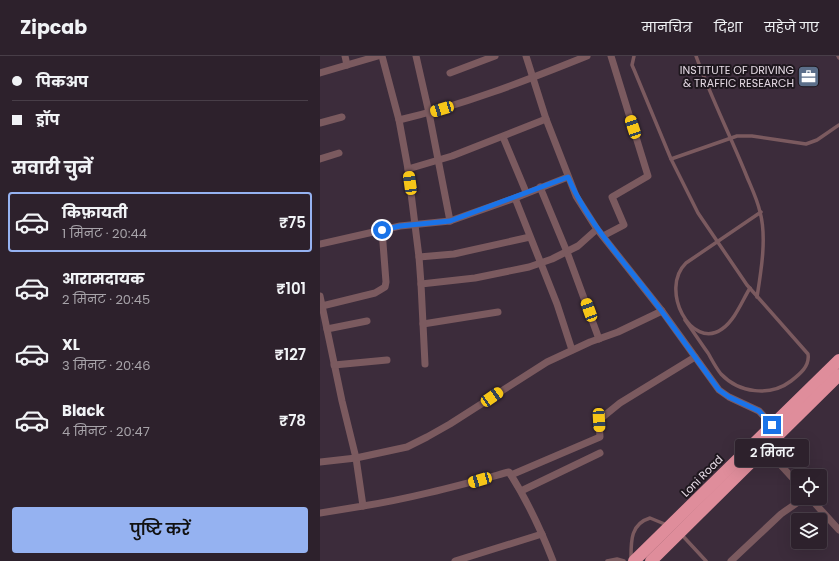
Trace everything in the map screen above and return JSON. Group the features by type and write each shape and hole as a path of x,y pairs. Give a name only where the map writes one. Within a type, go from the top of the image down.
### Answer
{"highway":[{"name":"Loni Road","path":"633,561 839,360"},
{"path":"651,561 765,448 837,381"}],"street":[{"path":"345,56 347,65"},
{"path":"320,73 378,56"},
{"path":"382,56 399,120 416,225 425,364"},
{"path":"416,56 429,113 450,221"},
{"path":"450,73 495,56"},
{"path":"399,120 429,113 532,78 587,56"},
{"path":"603,236 624,225 612,198 648,176 610,56"},
{"path":"529,57 532,78 568,177 576,196 597,229 662,311 719,390 729,397 759,411 772,425"},
{"path":"320,123 342,117"},
{"path":"408,169 503,137 546,119"},
{"path":"503,137 526,192"},
{"path":"320,159 338,153"},
{"path":"320,244 400,226 450,221 568,177"},
{"path":"540,187 567,252 599,339"},
{"path":"515,198 541,263 572,350"},
{"path":"421,284 475,278 529,267 578,246 597,229"},
{"path":"322,306 375,293 385,286 386,282 382,230"},
{"path":"419,257 454,254 530,237"},
{"path":"320,296 356,458 363,506"},
{"path":"320,462 356,458 407,447 427,438 547,362 572,350 618,332 662,311"},
{"path":"423,324 498,312"},
{"path":"327,329 367,321"},
{"path":"511,475 600,437 599,420 620,402 695,357"},
{"path":"334,364 387,360"},
{"path":"765,448 791,476"},
{"path":"521,491 600,453"},
{"path":"320,513 400,500 442,491 509,472 521,491 542,534 553,561"},
{"path":"731,561 781,514 794,505"},
{"path":"816,505 839,530"},
{"path":"456,561 542,534"}],"lane":[{"path":"634,56 632,64 635,72 671,159 698,213 718,243 757,298 808,354 809,360 804,370 784,386 772,390 749,390 737,386 721,373 680,314 675,286 679,272 686,263 718,243 760,212"},
{"path":"696,56 707,86 730,137 760,212 762,265 757,298"},
{"path":"671,159 730,137 738,136 752,136 806,144 817,140 839,125"},
{"path":"685,320 698,330 708,333 724,328 731,320 750,288"},
{"path":"633,561 631,539 638,524 644,519 650,518 669,526"},
{"path":"680,533 706,561"},
{"path":"607,561 617,559 624,561"}],"place":[{"name":"INSTITUTE OF DRIVING & TRAFFIC RESEARCH","path":"809,76"}],"route":[{"path":"382,230 400,226 450,221 568,177 576,196 597,229 662,311 719,390 729,397 759,411 772,425"}]}
